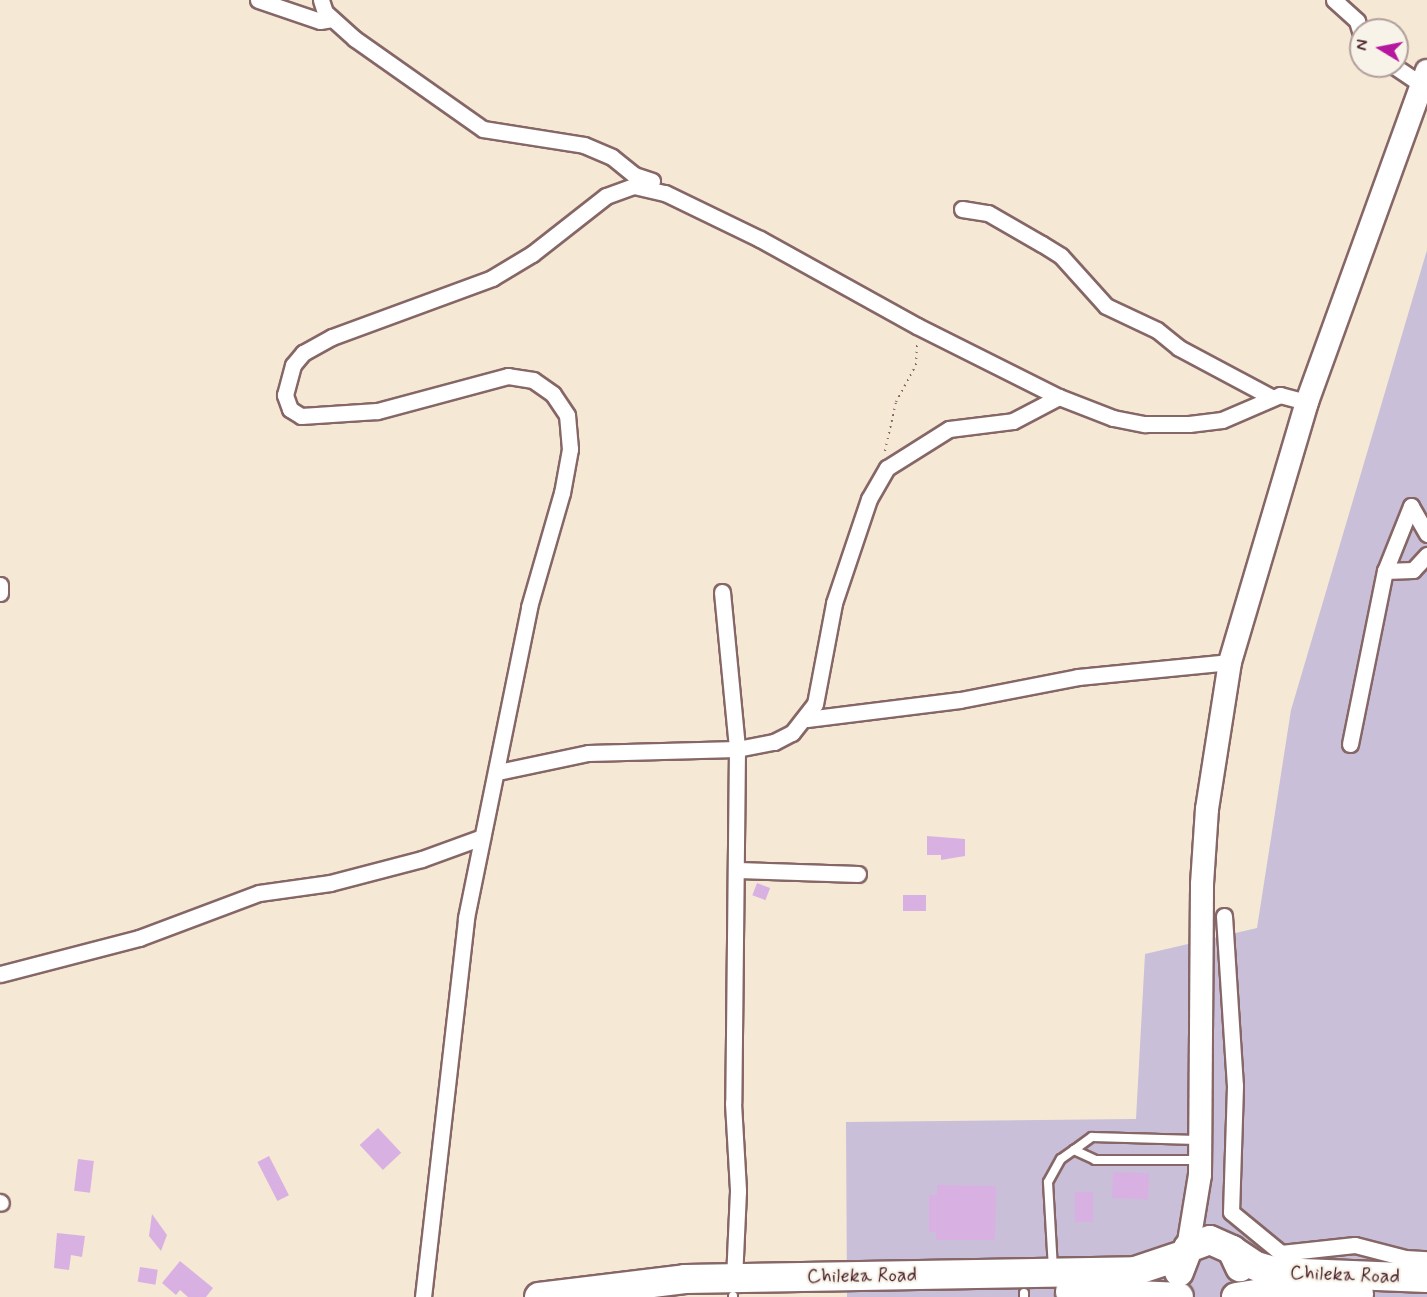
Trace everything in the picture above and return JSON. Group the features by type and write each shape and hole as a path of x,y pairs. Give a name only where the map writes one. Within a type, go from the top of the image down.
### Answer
{"highway":[{"name":"Chileka Road","path":"733,1290 1053,1273 1135,1271 1186,1252 1210,1240 1229,1247 1256,1266 1276,1272 1427,1278"},
{"path":"1226,1297 1236,1288 1240,1272 1229,1247"},
{"path":"1186,1252 1179,1278 1192,1297"},
{"name":"Chileka Road","path":"539,1297 620,1285 733,1290 1024,1295 1096,1291 1179,1297"},
{"path":"668,1297 733,1290"},
{"path":"1236,1297 1260,1293 1427,1296"}],"main road":[{"path":"1186,1252 1200,1158 1204,852 1217,733 1230,662 1276,495 1307,402 1424,78"},
{"path":"1200,1158 1213,1228 1229,1247"}],"street":[{"path":"258,0 320,21 332,19"},
{"path":"321,0 332,19 402,74 483,129 584,145 612,158 665,193 760,239 917,326 1059,397 1113,418 1178,424 1222,420 1280,395 1307,402"},
{"path":"1334,0 1354,18"},
{"path":"1409,72 1424,78"},
{"path":"423,1297 442,1144 457,980 482,837 498,771 526,617 562,493 570,449 567,415 553,394 533,380 508,376 377,411 301,416 290,409 285,395 286,381 292,364 316,345 492,278 532,254 621,189 646,187 665,193"},
{"path":"962,209 988,213 1042,244 1061,256 1106,306 1157,330 1179,348 1271,398"},
{"path":"498,771 588,753 737,749 774,742 792,733 807,719 819,690 840,586 869,499 887,468 949,429 1013,421 1059,397"},
{"path":"1350,744 1386,571 1411,506 1427,534"},
{"path":"1386,571 1413,570 1427,555"},
{"path":"0,585 0,594"},
{"path":"722,591 737,749 738,870 733,1103 738,1191 733,1290"},
{"path":"807,719 960,700 1078,677 1230,662"},
{"path":"0,974 139,938 260,893 330,883 422,859 482,837"},
{"path":"738,870 858,874"},
{"path":"1224,916 1236,1086 1231,1212 1281,1253 1355,1245 1405,1258 1427,1259"}],"lane":[{"path":"1053,1273 1048,1182 1061,1159 1092,1137 1200,1158"},
{"path":"1074,1150 1095,1160 1200,1158"}],"path":[{"path":"887,468 885,448 896,402 916,365 917,326"}],"shaded area":[{"path":"1427,250 1427,1297 847,1297 846,1122 1136,1119 1145,954 1257,928 1291,710"}],"building":[{"path":"927,836 965,839 965,856 941,860 941,855 927,855"},
{"path":"757,883 770,888 765,900 752,895"},
{"path":"903,895 926,895 926,911 903,911"},
{"path":"378,1128 401,1153 383,1170 360,1145"},
{"path":"269,1156 289,1195 277,1201 257,1162"},
{"path":"78,1159 94,1161 90,1193 74,1191"},
{"path":"1113,1172 1149,1173 1148,1199 1112,1198"},
{"path":"937,1185 996,1186 995,1240 936,1240 936,1232 929,1232 929,1195 937,1195"},
{"path":"1075,1192 1093,1192 1093,1222 1075,1222"},
{"path":"152,1214 167,1235 161,1251 149,1236"},
{"path":"57,1233 85,1236 82,1257 71,1255 69,1270 54,1268"},
{"path":"180,1261 213,1288 206,1297 188,1297 180,1290 176,1295 162,1283"},
{"path":"140,1267 158,1270 155,1285 138,1282"}]}
